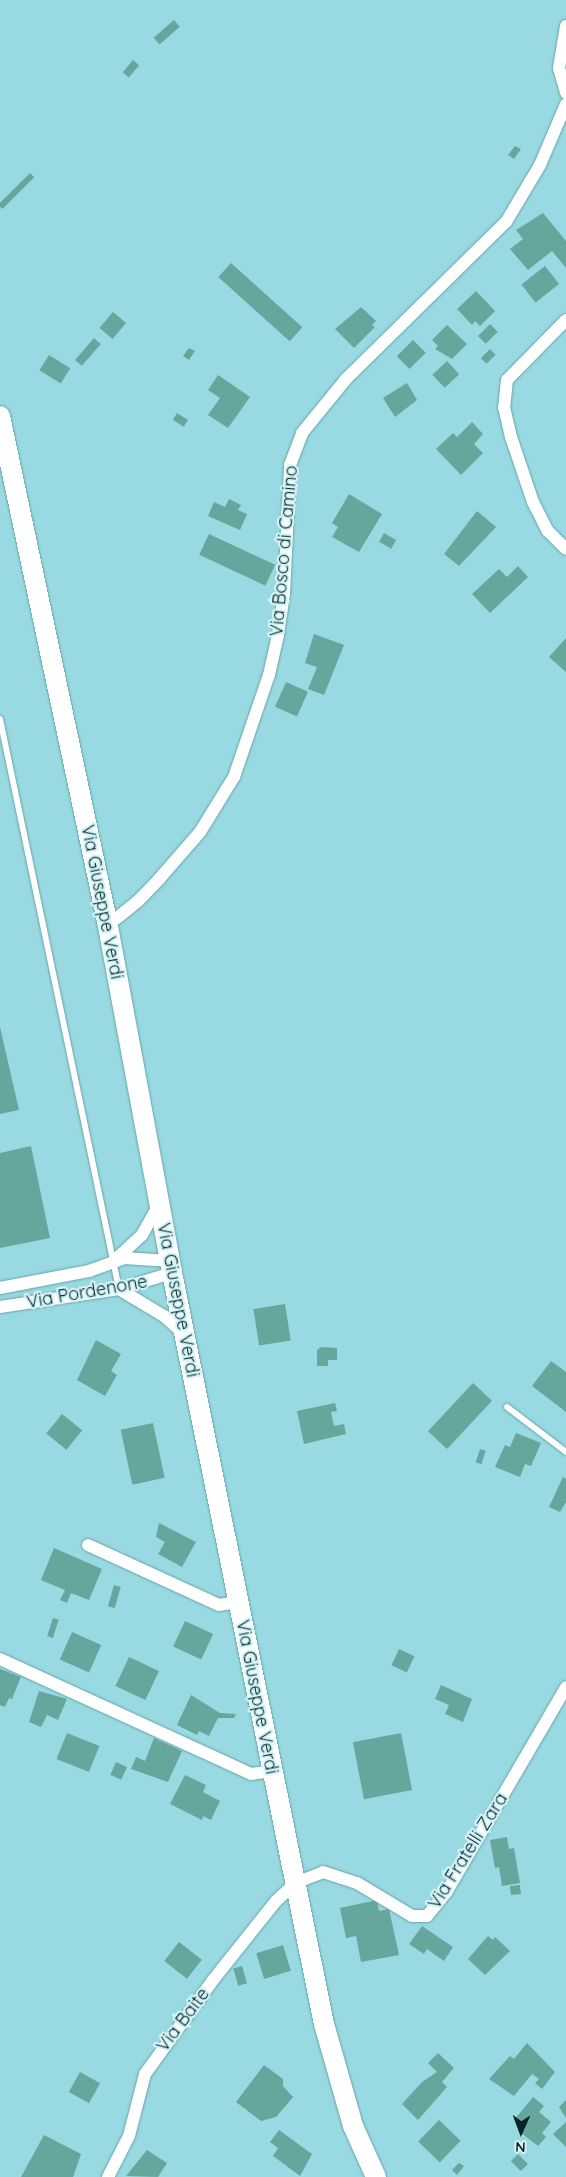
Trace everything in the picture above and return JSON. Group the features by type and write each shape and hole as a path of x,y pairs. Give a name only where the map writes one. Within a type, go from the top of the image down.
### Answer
{"main road":[{"name":"Via Giuseppe Verdi","path":"0,416 107,921 184,1335 324,2024 353,2126 376,2177"}],"street":[{"path":"566,26 559,68 566,93"},
{"name":"Via Bosco di Camino","path":"107,921 117,918 138,901 160,878 200,832 234,777 267,684 278,635 284,585 290,465 302,432 346,378 506,222 540,165 566,104"},
{"path":"566,320 507,380 504,407 511,437 533,502 548,531 566,549"},
{"path":"114,1261 142,1235 159,1204"},
{"name":"Via Pordenone","path":"0,1288 89,1271 114,1261 135,1258 171,1267"},
{"name":"Via Pordenone","path":"0,1307 119,1289 171,1267"},
{"path":"119,1289 164,1316 184,1335"},
{"path":"88,1545 219,1605 238,1602"},
{"path":"0,1659 251,1774 272,1771"},
{"name":"Via Fratelli Zara","path":"295,1883 323,1872 357,1883 412,1916 427,1916 447,1891 566,1687"},
{"name":"Via Baite","path":"108,2177 129,2136 145,2074 158,2053 213,1980 295,1883"}],"lane":[{"path":"0,719 119,1289"},
{"path":"507,1407 566,1452"}],"building":[{"path":"174,20 180,27 160,45 154,38"},
{"path":"133,60 139,65 129,77 123,72"},
{"path":"515,146 521,149 514,159 508,155"},
{"path":"30,173 34,177 2,209 0,203"},
{"path":"543,213 566,241 566,268 552,251 528,270 510,249 523,239 516,230"},
{"path":"231,263 302,327 290,341 218,277"},
{"path":"545,266 559,284 536,303 521,284"},
{"path":"476,291 495,311 480,326 475,321 472,325 457,309"},
{"path":"361,307 376,321 372,325 375,327 354,348 335,329"},
{"path":"113,312 126,323 113,339 100,328"},
{"path":"490,324 498,332 486,344 478,336"},
{"path":"447,325 467,344 452,359 435,349 438,346 432,340"},
{"path":"94,338 101,344 82,366 75,360"},
{"path":"413,340 426,353 409,369 397,356"},
{"path":"189,348 195,351 189,360 183,356"},
{"path":"490,349 496,355 486,364 481,358"},
{"path":"49,355 70,368 61,384 39,370"},
{"path":"447,361 459,374 445,388 432,375"},
{"path":"218,375 250,397 228,428 208,415 220,398 208,390"},
{"path":"407,383 417,400 395,417 383,398"},
{"path":"177,413 188,420 184,427 173,420"},
{"path":"472,422 483,434 474,444 483,453 461,475 436,449 453,433 457,437"},
{"path":"349,494 382,514 359,552 332,537 338,527 332,523"},
{"path":"229,499 241,505 238,510 247,514 240,530 208,516 214,502 225,507"},
{"path":"477,511 496,527 459,566 444,554"},
{"path":"384,533 396,540 391,549 379,542"},
{"path":"209,534 275,565 265,586 199,555"},
{"path":"518,566 528,577 490,613 472,594 499,569 507,577"},
{"path":"314,634 344,645 324,695 308,689 317,667 305,663"},
{"path":"566,638 566,672 549,657"},
{"path":"286,682 308,692 297,716 275,707"},
{"path":"0,1027 19,1110 0,1114"},
{"path":"31,1146 50,1238 0,1248 0,1153"},
{"path":"285,1304 291,1341 259,1346 253,1309"},
{"path":"96,1340 121,1354 111,1371 117,1375 105,1396 77,1380"},
{"path":"321,1347 337,1348 337,1360 328,1360 328,1366 317,1366 317,1350"},
{"path":"551,1361 566,1372 566,1412 532,1386"},
{"path":"473,1383 492,1401 447,1449 428,1431"},
{"path":"335,1403 337,1411 331,1412 334,1426 344,1424 346,1434 304,1444 297,1411"},
{"path":"62,1414 82,1430 66,1450 46,1433"},
{"path":"153,1423 165,1478 132,1485 121,1430"},
{"path":"516,1433 541,1443 531,1466 525,1464 520,1477 495,1467 505,1445 510,1447"},
{"path":"480,1449 486,1451 481,1464 476,1462"},
{"path":"563,1477 566,1479 566,1502 560,1512 549,1507"},
{"path":"159,1523 196,1542 182,1567 158,1554 165,1542 156,1537"},
{"path":"54,1548 102,1569 89,1600 71,1593 67,1603 60,1600 65,1590 41,1580"},
{"path":"114,1585 121,1587 115,1608 108,1606"},
{"path":"53,1618 59,1620 53,1638 47,1636"},
{"path":"185,1621 213,1634 201,1659 173,1646"},
{"path":"72,1632 101,1645 89,1672 60,1659"},
{"path":"399,1649 414,1656 407,1672 391,1665"},
{"path":"129,1657 159,1671 145,1700 115,1686"},
{"path":"0,1669 21,1677 12,1699 9,1698 5,1707 0,1705"},
{"path":"441,1685 472,1699 463,1722 445,1714 449,1705 435,1699"},
{"path":"39,1691 67,1699 58,1720 47,1715 41,1727 29,1722"},
{"path":"191,1695 220,1713 236,1714 234,1718 218,1718 209,1736 199,1731 197,1735 177,1725"},
{"path":"67,1733 99,1746 89,1772 57,1759"},
{"path":"401,1733 412,1790 364,1799 353,1742"},
{"path":"154,1738 182,1751 168,1782 131,1769 136,1757 145,1761"},
{"path":"116,1762 127,1767 121,1780 110,1775"},
{"path":"185,1775 206,1785 203,1792 220,1801 211,1820 203,1816 202,1820 170,1804"},
{"path":"507,1837 509,1849 514,1848 520,1883 502,1886 499,1867 495,1868 490,1840"},
{"path":"520,1885 521,1894 511,1895 510,1886"},
{"path":"377,1900 379,1911 389,1909 399,1955 361,1962 356,1936 346,1938 340,1908"},
{"path":"422,1926 453,1947 444,1961 427,1949 424,1954 409,1944"},
{"path":"488,1936 493,1940 495,1937 510,1951 485,1975 468,1959"},
{"path":"179,1942 202,1960 187,1979 164,1961"},
{"path":"283,1945 291,1971 264,1979 256,1953"},
{"path":"242,1966 247,1983 238,1986 233,1968"},
{"path":"527,2043 555,2072 542,2089 535,2083 539,2079 532,2074 514,2096 489,2079 510,2056 514,2059"},
{"path":"438,2053 454,2068 442,2082 447,2087 418,2120 402,2104 422,2082 437,2072 428,2063"},
{"path":"264,2065 283,2079 283,2086 293,2097 276,2117 261,2121 236,2102"},
{"path":"80,2072 100,2083 89,2103 69,2092"},
{"path":"533,2097 544,2106 539,2112 551,2122 542,2133 546,2137 538,2146 521,2133 525,2129 514,2120"},
{"path":"566,2100 566,2118 559,2107"},
{"path":"439,2120 461,2141 440,2162 418,2142"},
{"path":"566,2122 566,2147 553,2134"},
{"path":"279,2130 312,2154 300,2176 273,2156 278,2148 270,2142"},
{"path":"44,2135 81,2154 73,2177 21,2177"},
{"path":"147,2150 167,2163 158,2177 126,2176"},
{"path":"518,2154 528,2164 521,2171 511,2161"},
{"path":"459,2163 464,2166 457,2175 452,2170"}]}
